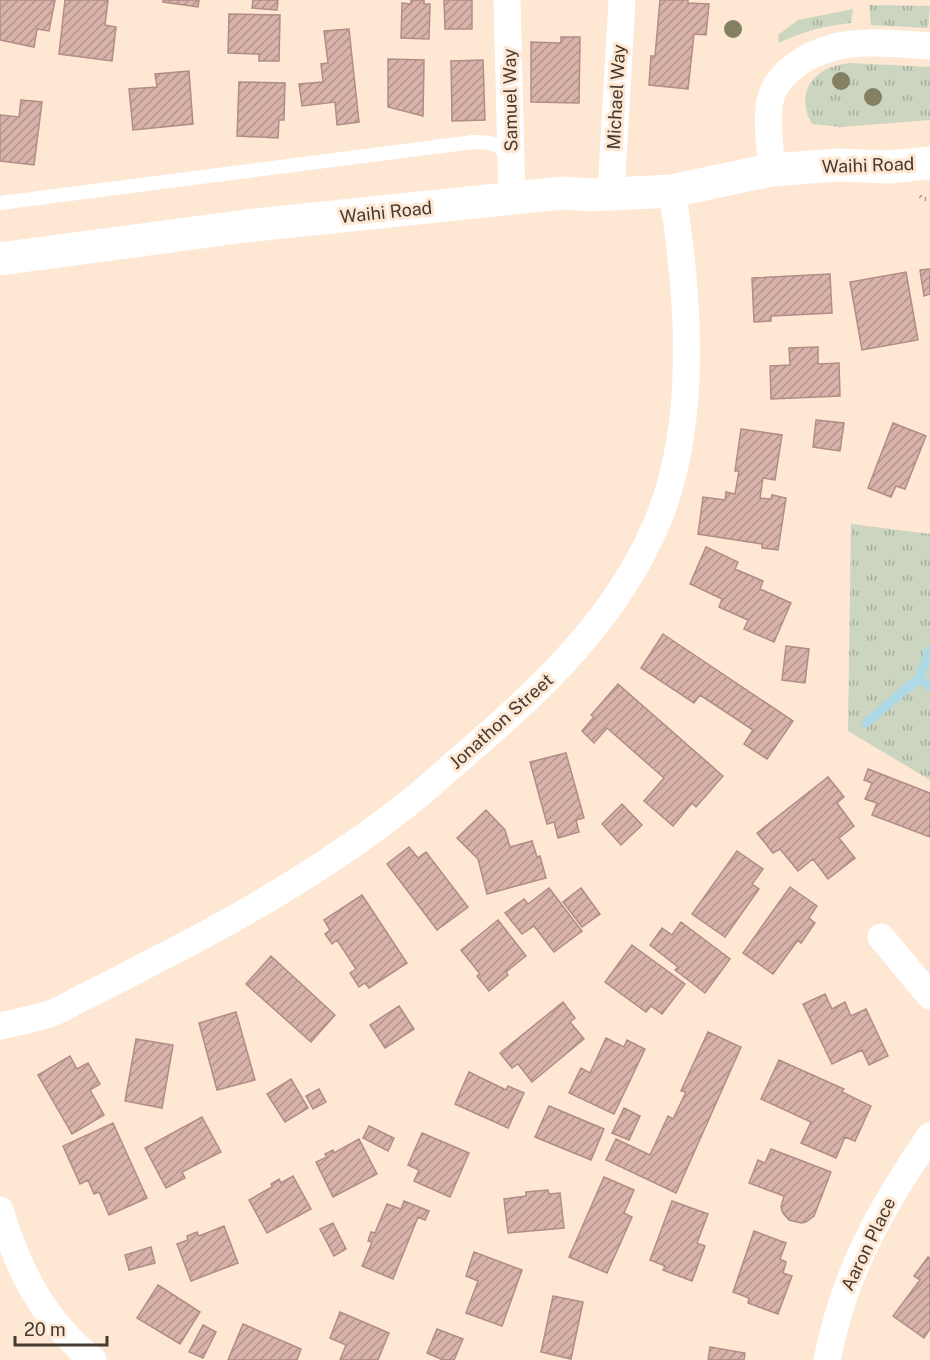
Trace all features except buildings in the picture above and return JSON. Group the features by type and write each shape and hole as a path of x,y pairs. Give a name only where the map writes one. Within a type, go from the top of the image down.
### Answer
{"main road":[{"name":"Waihi Road","path":"0,259 246,226 563,194 672,191 771,170 837,165 889,167 930,163"}],"street":[{"name":"Samuel Way","path":"507,0 512,200"},
{"name":"Michael Way","path":"611,193 622,0"},
{"path":"771,170 768,114 771,95 786,73 803,59 842,44 930,46"},
{"name":"Jonathon Street","path":"0,1026 53,1013 202,937 305,875 404,806 507,719 570,657 602,620 640,561 657,524 676,462 682,431 686,396 686,343 672,191"},
{"path":"881,938 930,996"},
{"name":"Aaron Place","path":"827,1360 838,1309 866,1239 893,1191 930,1136"},
{"path":"0,1210 19,1266 34,1294 55,1322 93,1360"}],"lane":[{"path":"0,202 473,142 492,142 503,149 511,162"}],"path":[{"path":"923,199 930,199"}],"green space":[{"path":"869,5 930,6 928,28 871,25"},
{"path":"853,9 851,23 814,30 779,43 778,35 798,20"},
{"path":"851,63 930,67 930,120 842,127 812,124 805,100 812,82 828,69"},
{"path":"851,524 930,534 930,780 848,731"}],"waterway":[{"path":"919,678 930,649"},
{"path":"866,723 919,678 930,687"}]}
